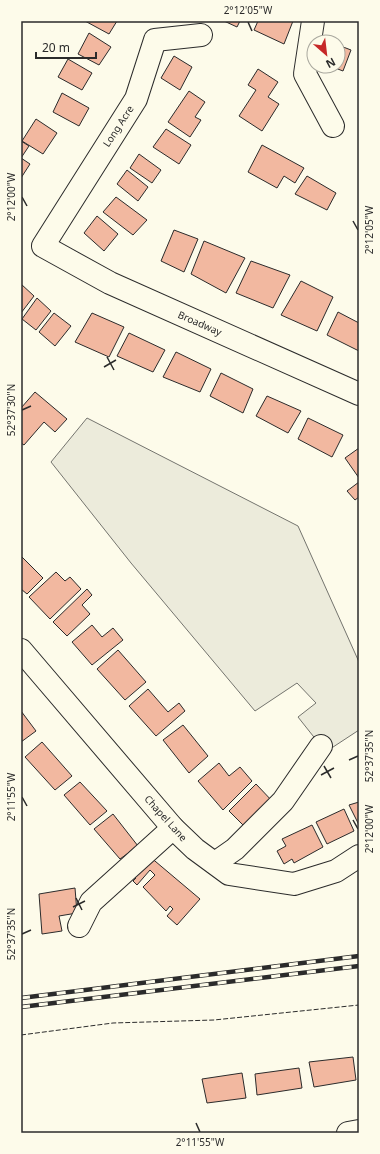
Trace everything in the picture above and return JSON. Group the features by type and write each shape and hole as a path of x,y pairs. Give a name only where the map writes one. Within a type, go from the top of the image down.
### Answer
{"street":[{"path":"313,21 305,74 333,126"},
{"name":"Long Acre","path":"43,246 136,100 155,40 201,35"},
{"name":"Broadway","path":"43,246 110,284 359,394"},
{"name":"Chapel Lane","path":"21,650 173,828 195,849 229,874 294,884 336,871 359,856"},
{"path":"215,863 235,849 283,801 320,746"},
{"path":"78,926 91,902 173,828"},
{"path":"348,1133 359,1132"}],"shaded area":[{"path":"87,418 298,526 359,662 359,730 327,751 321,746 298,717 316,703 297,683 255,711 131,563 51,462"}],"building":[{"path":"85,21 117,21 109,34"},
{"path":"224,21 240,21 237,27"},
{"path":"258,21 293,21 284,44 254,30"},
{"path":"89,33 111,47 99,65 78,54"},
{"path":"346,48 351,50 346,63"},
{"path":"174,56 192,67 180,90 161,78"},
{"path":"68,59 92,73 82,90 58,77"},
{"path":"258,69 278,82 268,97 279,104 262,131 239,116 256,90 248,85"},
{"path":"189,91 205,102 195,117 201,120 190,137 168,122"},
{"path":"62,93 89,108 79,126 53,112"},
{"path":"36,119 57,133 43,154 22,141"},
{"path":"166,129 191,145 179,164 153,147"},
{"path":"21,141 29,146 21,158"},
{"path":"262,145 304,168 295,183 284,176 277,188 248,172"},
{"path":"139,154 161,170 152,183 130,168"},
{"path":"21,158 30,164 21,178"},
{"path":"127,170 148,187 138,201 117,184"},
{"path":"307,176 336,193 327,210 295,194"},
{"path":"116,197 147,220 133,235 103,212"},
{"path":"97,216 118,234 104,251 84,233"},
{"path":"174,230 198,239 184,272 161,261"},
{"path":"204,241 245,258 226,293 191,274"},
{"path":"251,261 290,275 273,308 236,293"},
{"path":"301,281 333,297 317,331 281,315"},
{"path":"21,284 34,296 21,313"},
{"path":"37,298 51,311 36,330 22,319"},
{"path":"338,312 359,323 359,351 327,335"},
{"path":"54,313 71,326 55,346 39,332"},
{"path":"92,313 124,327 109,357 75,342"},
{"path":"129,333 165,350 153,372 117,356"},
{"path":"176,352 211,369 200,392 163,377"},
{"path":"221,373 253,389 243,413 210,396"},
{"path":"35,392 67,419 55,432 44,422 24,445 21,443 21,408"},
{"path":"267,396 301,411 288,433 256,416"},
{"path":"308,418 343,435 332,457 298,439"},
{"path":"359,448 359,478 345,458"},
{"path":"359,482 359,497 355,500 347,491"},
{"path":"21,556 43,578 27,594 21,589"},
{"path":"56,572 65,581 70,577 81,589 50,619 29,597"},
{"path":"87,589 92,595 82,605 90,614 67,636 53,622"},
{"path":"92,625 102,637 113,628 123,640 92,665 72,642"},
{"path":"118,650 146,682 125,700 97,669"},
{"path":"148,689 168,712 179,703 185,711 156,736 129,706"},
{"path":"21,711 36,731 21,742"},
{"path":"183,725 208,756 189,773 163,740"},
{"path":"42,742 72,776 55,790 25,757"},
{"path":"219,763 229,776 240,767 252,781 223,810 198,781"},
{"path":"80,782 107,811 90,825 64,795"},
{"path":"256,784 274,803 247,829 229,811"},
{"path":"359,802 359,825 349,805"},
{"path":"344,809 354,831 327,844 316,822"},
{"path":"113,814 138,846 120,859 94,829"},
{"path":"312,825 323,847 294,863 292,859 284,864 277,851 286,846 282,839"},
{"path":"149,856 200,899 177,925 167,916 173,909 170,906 166,911 143,887 155,875 150,870 137,885 133,881 136,878 130,873"},
{"path":"75,888 77,913 59,916 62,931 42,934 39,894"},
{"path":"353,1057 356,1080 314,1087 309,1062"},
{"path":"299,1068 302,1088 257,1095 255,1074"},
{"path":"242,1073 246,1098 207,1103 202,1079"}],"railway":[{"path":"21,998 359,956"},
{"path":"21,1007 359,966"}],"fence":[{"path":"21,1035 113,1023 214,1020 359,1005"}]}
